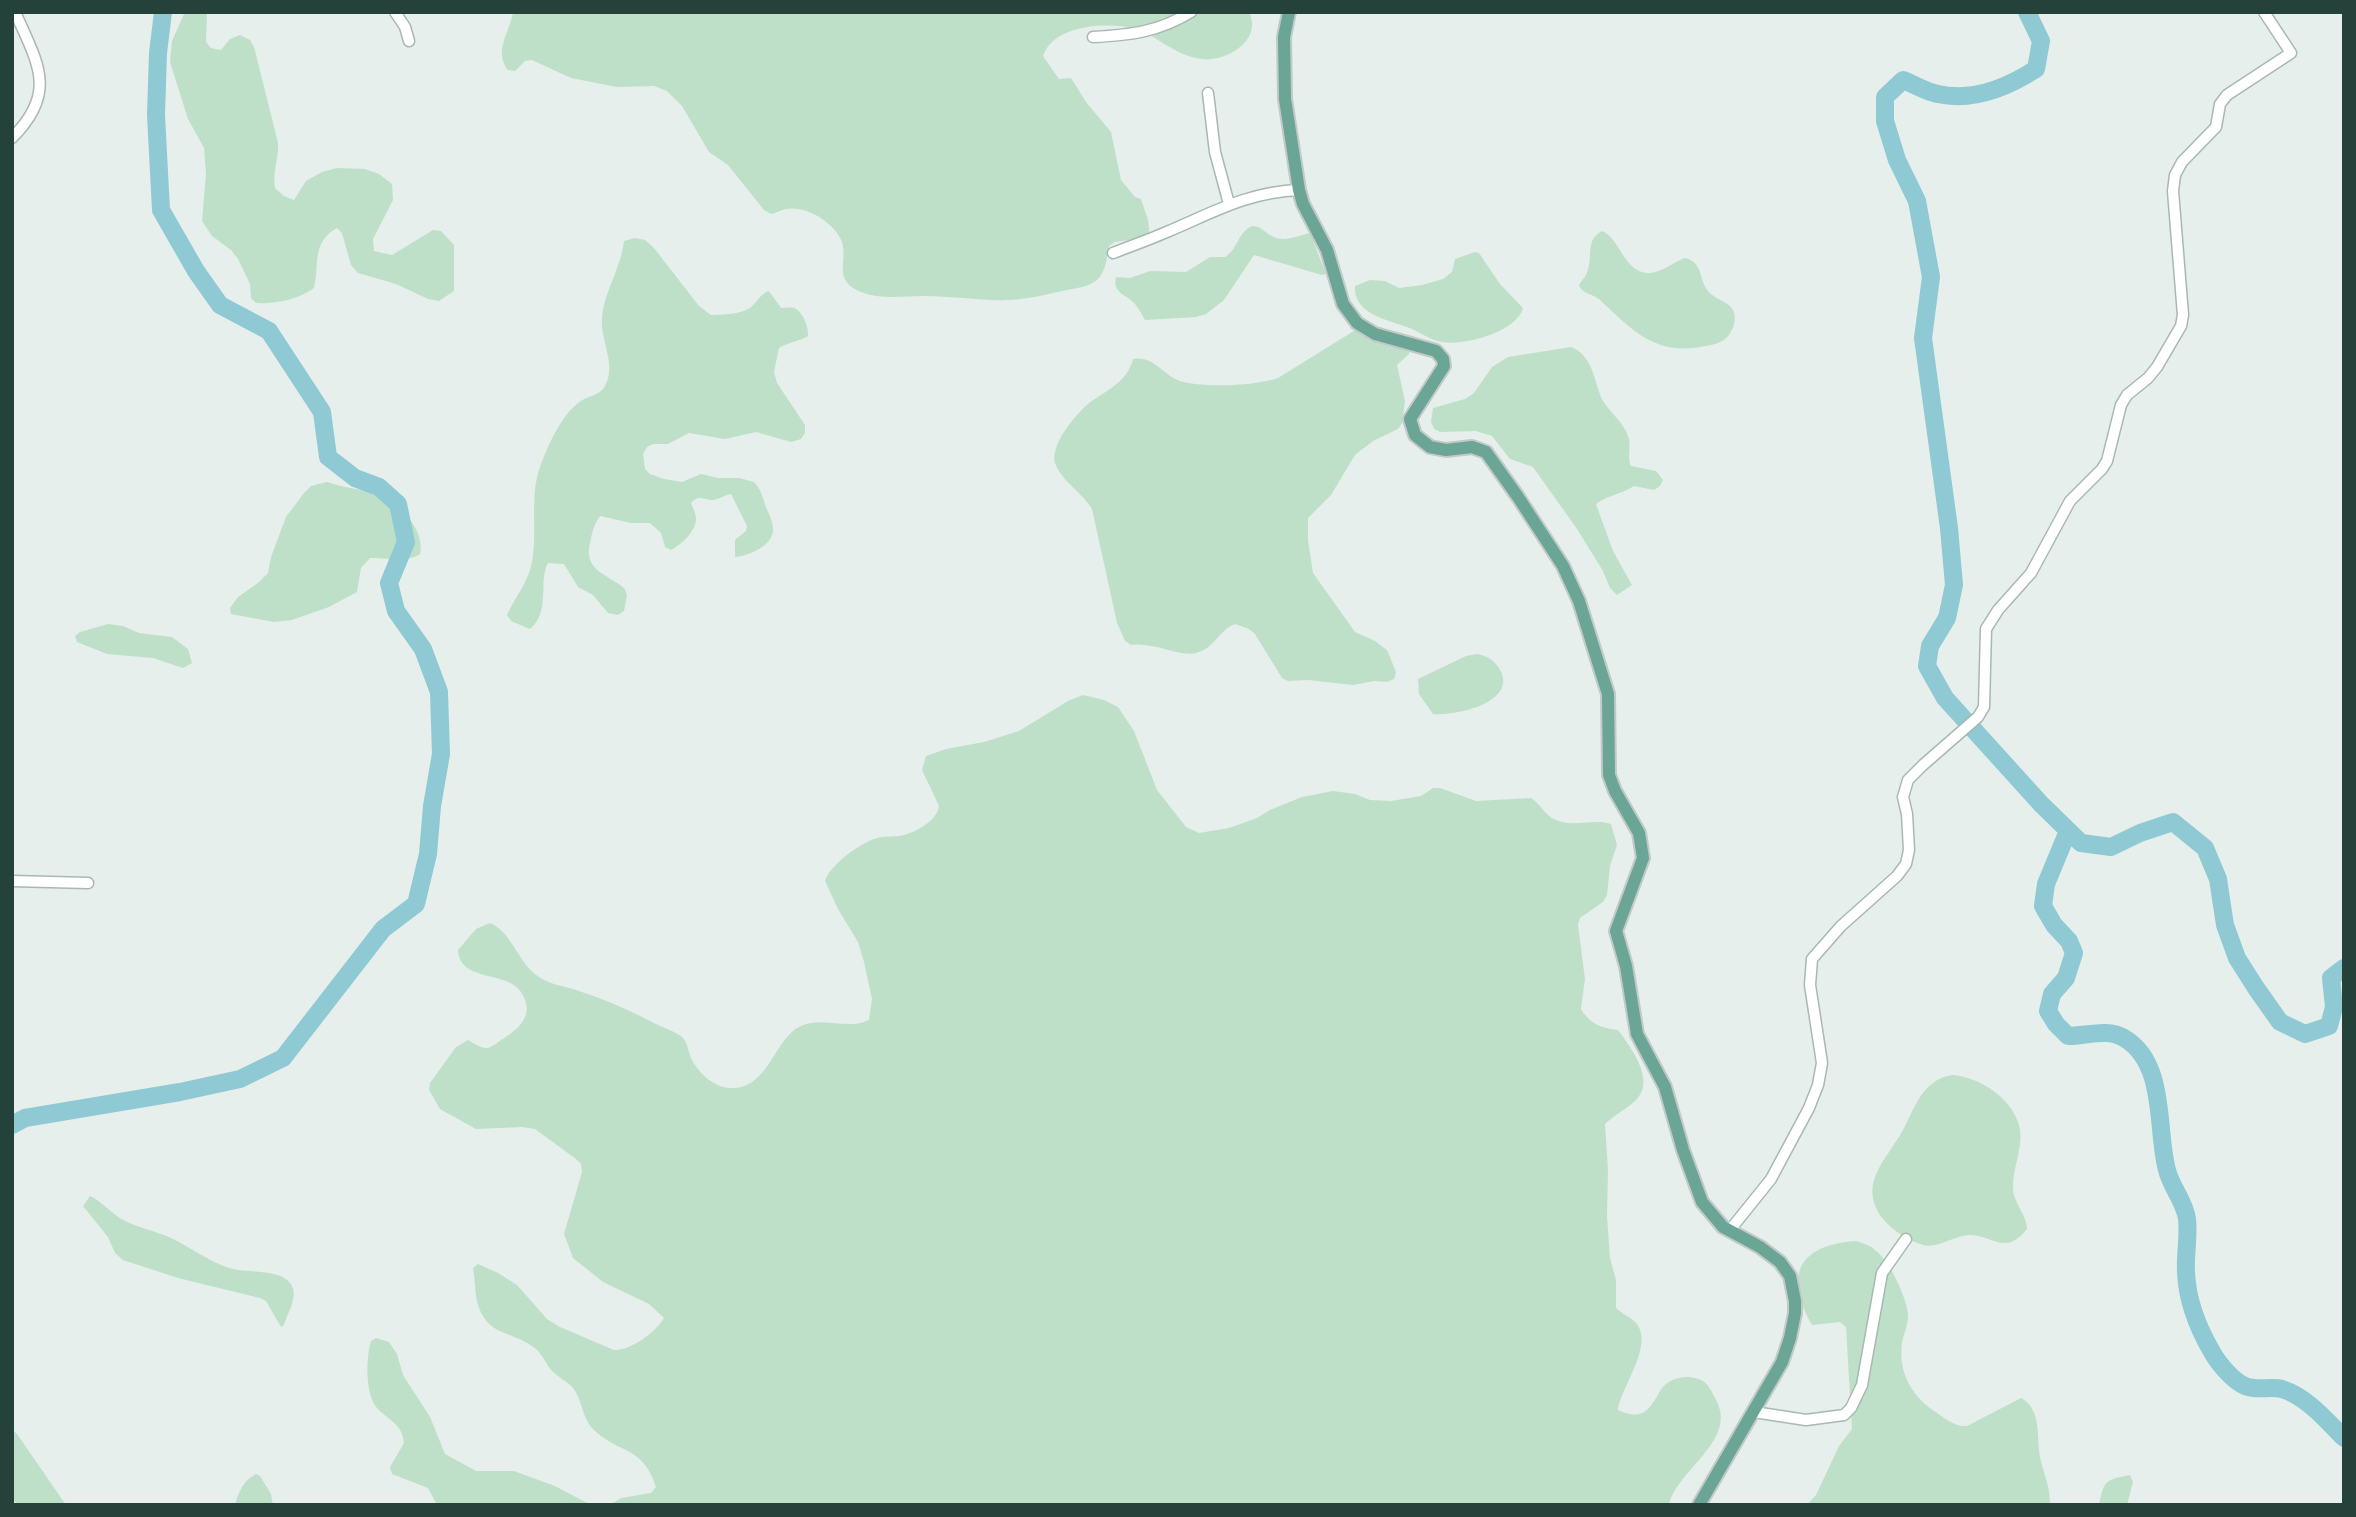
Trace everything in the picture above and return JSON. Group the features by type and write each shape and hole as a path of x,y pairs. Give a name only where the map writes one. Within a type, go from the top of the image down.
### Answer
{"main road":[{"path":"1289,12 1284,37 1284,76 1298,190 1303,204 1327,250 1343,304 1357,323 1375,334 1436,351 1443,359 1444,366 1410,419 1415,435 1421,443 1434,449 1472,447 1486,452 1563,566 1579,601 1608,694 1609,775 1637,828 1643,848 1643,858 1616,931 1626,966 1637,1034 1665,1087 1683,1150 1702,1202 1711,1214 1730,1230 1780,1262 1790,1276 1795,1313 1782,1362 1699,1505"}],"street":[{"path":"12,138 36,109 41,76 15,12"},
{"path":"395,12 405,27 409,41"},
{"path":"1093,37 1134,35 1154,30 1191,12"},
{"path":"1730,1230 1771,1179 1809,1108 1818,1085 1822,1063 1809,973 1812,959 1841,926 1897,876 1906,864 1909,850 1903,797 1908,780 1978,717 1984,707 1986,629 1998,610 2031,573 2070,501 2102,469 2107,461 2121,405 2127,395 2157,368 2181,326 2183,316 2173,191 2175,175 2182,162 2216,127 2220,104 2227,95 2291,53 2264,12"},
{"path":"1208,93 1215,152 1229,204"},
{"path":"1112,253 1168,232 1229,204 1274,191 1298,190"},
{"path":"12,881 88,883"},
{"path":"1755,1412 1806,1420 1844,1415 1851,1408 1862,1385 1882,1273 1906,1239"}],"green space":[{"path":"185,12 207,12 206,42 211,48 221,50 230,39 240,35 250,40 254,47 278,143 275,188 294,200 306,181 322,172 337,168 365,169 379,174 392,184 393,200 373,239 374,251 392,255 433,230 441,231 454,245 454,291 439,301 428,299 396,284 358,273 351,265 342,233 337,228 323,240 320,247 314,288 301,296 279,302 256,303 251,298 250,284 238,259 231,250 212,236 202,221 206,174 204,148 188,119 170,62 172,41"},
{"path":"513,12 1249,12 1252,22 1251,32 1240,47 1232,53 1212,59 1183,54 1141,31 1122,26 1082,28 1057,38 1049,46 1043,56 1059,79 1071,78 1086,102 1111,132 1121,180 1135,197 1141,199 1150,237 1115,242 1109,246 1102,273 1090,284 1031,297 998,300 935,296 884,297 852,287 844,276 842,242 833,228 819,217 802,210 786,209 771,214 764,210 728,165 709,152 682,106 667,91 654,86 617,87 571,78 532,60 525,61 515,71 508,70 502,49"},
{"path":"1252,226 1282,239 1310,233 1326,274 1254,255 1224,300 1206,314 1196,317 1145,320 1135,304 1116,287 1116,277 1130,278 1150,271 1186,272 1210,257 1225,257"},
{"path":"1602,231 1614,241 1628,262 1641,272 1655,272 1685,258 1691,260 1698,267 1708,291 1733,310 1735,317 1729,335 1712,345 1669,347 1633,330 1600,300 1583,291 1579,285 1589,264 1591,243"},
{"path":"635,238 645,240 654,248 699,306 711,315 743,311 769,291 781,308 794,308 803,316 808,336 779,348 774,372 777,383 805,425 805,433 801,439 791,442 756,432 725,439 689,433 668,444 653,444 647,447 643,454 645,469 664,479 682,482 701,474 754,482 762,494 772,524 769,540 753,552 735,557 735,540 746,531 747,526 731,494 713,500 694,500 691,503 696,517 694,528 671,550 665,547 661,533 650,523 631,523 600,516 592,536 590,560 599,571 625,589 627,596 624,611 618,615 608,613 593,595 578,587 564,564 548,563 540,614 530,629 511,621 507,615 532,562 537,479 543,459 560,424 578,403 600,392 605,386 609,361 602,327 603,308 620,261 624,241"},
{"path":"1479,253 1500,284 1523,308 1519,317 1511,324 1488,335 1463,342 1437,341 1373,314 1356,296 1355,286 1370,280 1385,281 1399,288 1443,279 1452,272 1455,259"},
{"path":"1357,329 1400,346 1410,353 1397,365 1405,401 1402,423 1398,429 1373,441 1355,455 1331,495 1308,518 1308,540 1313,573 1355,632 1387,650 1396,672 1394,679 1353,685 1308,680 1288,681 1282,678 1255,634 1235,624 1207,648 1196,653 1131,645 1125,641 1117,623 1092,509 1062,476 1055,463 1056,448 1071,423 1088,404 1121,380 1133,359 1146,360 1174,378 1190,383 1256,383 1278,378"},
{"path":"1571,347 1588,362 1601,397 1627,433 1631,466 1656,471 1663,480 1654,490 1634,486 1596,504 1613,551 1632,585 1617,595 1610,588 1603,571 1577,529 1533,467 1510,459 1492,436 1476,431 1440,432 1434,429 1431,422 1433,408 1465,399 1474,393 1492,367 1508,357"},
{"path":"327,482 380,495 396,504 415,528 421,546 420,554 402,559 370,558 361,568 357,592 329,607 292,620 274,622 231,614 230,608 238,597 268,573 286,517 311,486"},
{"path":"108,624 123,626 139,633 172,637 188,649 192,663 183,668 153,658 107,654 77,642 75,636 80,632"},
{"path":"1477,654 1490,658 1499,668 1503,680 1501,690 1483,705 1456,712 1433,714 1419,694 1418,679 1466,656"},
{"path":"1083,695 1118,707 1134,731 1157,790 1186,827 1199,833 1229,828 1302,797 1333,791 1355,794 1370,800 1391,801 1421,796 1433,788 1476,801 1531,798 1556,820 1611,824 1617,845 1610,866 1607,895 1603,902 1580,918 1578,925 1585,979 1581,1009 1596,1024 1618,1030 1643,1074 1642,1092 1636,1100 1605,1124 1607,1216 1610,1258 1616,1280 1616,1308 1634,1321 1642,1340 1636,1364 1618,1410 1633,1414 1644,1412 1668,1382 1691,1377 1707,1384 1721,1413 1714,1441 1683,1479 1669,1505 610,1505 621,1498 651,1493 656,1487 651,1474 638,1457 604,1438 591,1427 573,1388 552,1371 535,1348 494,1328 488,1322 478,1305 473,1268 478,1264 498,1273 517,1285 547,1319 614,1350 642,1340 664,1318 649,1304 603,1282 573,1258 564,1234 582,1172 581,1164 576,1159 535,1129 476,1129 440,1109 429,1090 430,1083 456,1047 468,1040 483,1048 490,1047 514,1031 526,1014 525,1000 514,985 467,967 458,950 476,929 490,923 504,934 539,977 607,1001 678,1034 685,1041 695,1066 709,1080 727,1088 745,1086 761,1074 786,1038 802,1026 821,1022 850,1024 869,1020 872,999 858,942 825,881 839,862 860,846 878,838 912,832 935,816 939,806 922,770 926,756 1019,731 1068,701"},
{"path":"1952,1075 1984,1085 2003,1099 2017,1118 2021,1136 2013,1189 2027,1229 2012,1241 2006,1243 1970,1235 1935,1245 1923,1245 1906,1238 1891,1227 1875,1206 1873,1194 1877,1172 1917,1102 1934,1082"},
{"path":"90,1196 126,1221 171,1238 221,1265 235,1270 275,1274 287,1280 294,1296 284,1325 281,1327 266,1301 260,1298 178,1278 123,1260 115,1253 108,1237 83,1206"},
{"path":"1856,1241 1871,1247 1880,1255 1901,1290 1908,1316 1901,1353 1904,1373 1913,1390 1926,1405 1950,1422 1962,1426 1967,1426 2021,1398 2033,1410 2050,1505 1807,1505 1816,1495 1839,1446 1852,1429 1846,1327 1840,1322 1812,1325 1803,1307 1798,1278 1809,1256 1836,1244"},
{"path":"376,1338 389,1342 397,1354 403,1375 430,1417 445,1454 476,1471 514,1471 555,1486 591,1505 437,1505 428,1488 392,1474 390,1467 404,1443 401,1431 377,1408 370,1394 368,1356 371,1341"},
{"path":"12,1429 66,1505 20,1505 12,1500"},
{"path":"256,1474 271,1494 273,1505 235,1505 242,1487"},
{"path":"2130,1475 2133,1482 2127,1505 2099,1505 2107,1482"}],"waterway":[{"path":"12,1125 25,1118 240,1079 283,1058 383,929 416,904 428,854 432,806 441,754 439,692 423,649 396,611 389,583 406,542 398,504 379,487 355,478 328,457 322,412 269,331 220,305 196,271 161,210 156,115 158,53 163,12"},
{"path":"2027,12 2041,41 2036,69 2025,76 1990,91 1964,96 1934,93 1903,80 1885,97 1885,121 1897,160 1917,201 1931,277 1923,338 1949,528 1954,585 1947,618 1930,646 1927,666 1945,698 2041,804 2081,843 2111,847 2140,833 2173,822 2205,848 2218,879 2225,925 2237,958 2280,1022 2305,1034 2329,1026 2334,1007 2331,978 2344,968"},
{"path":"2068,831 2046,884 2043,906 2054,925 2069,941 2074,953 2066,978 2052,994 2048,1011 2068,1036 2104,1033 2118,1035 2138,1049 2147,1064 2154,1080 2167,1170 2187,1219 2186,1265 2191,1303 2198,1324 2218,1361 2240,1384 2254,1388 2282,1389 2300,1398 2344,1438"}]}
